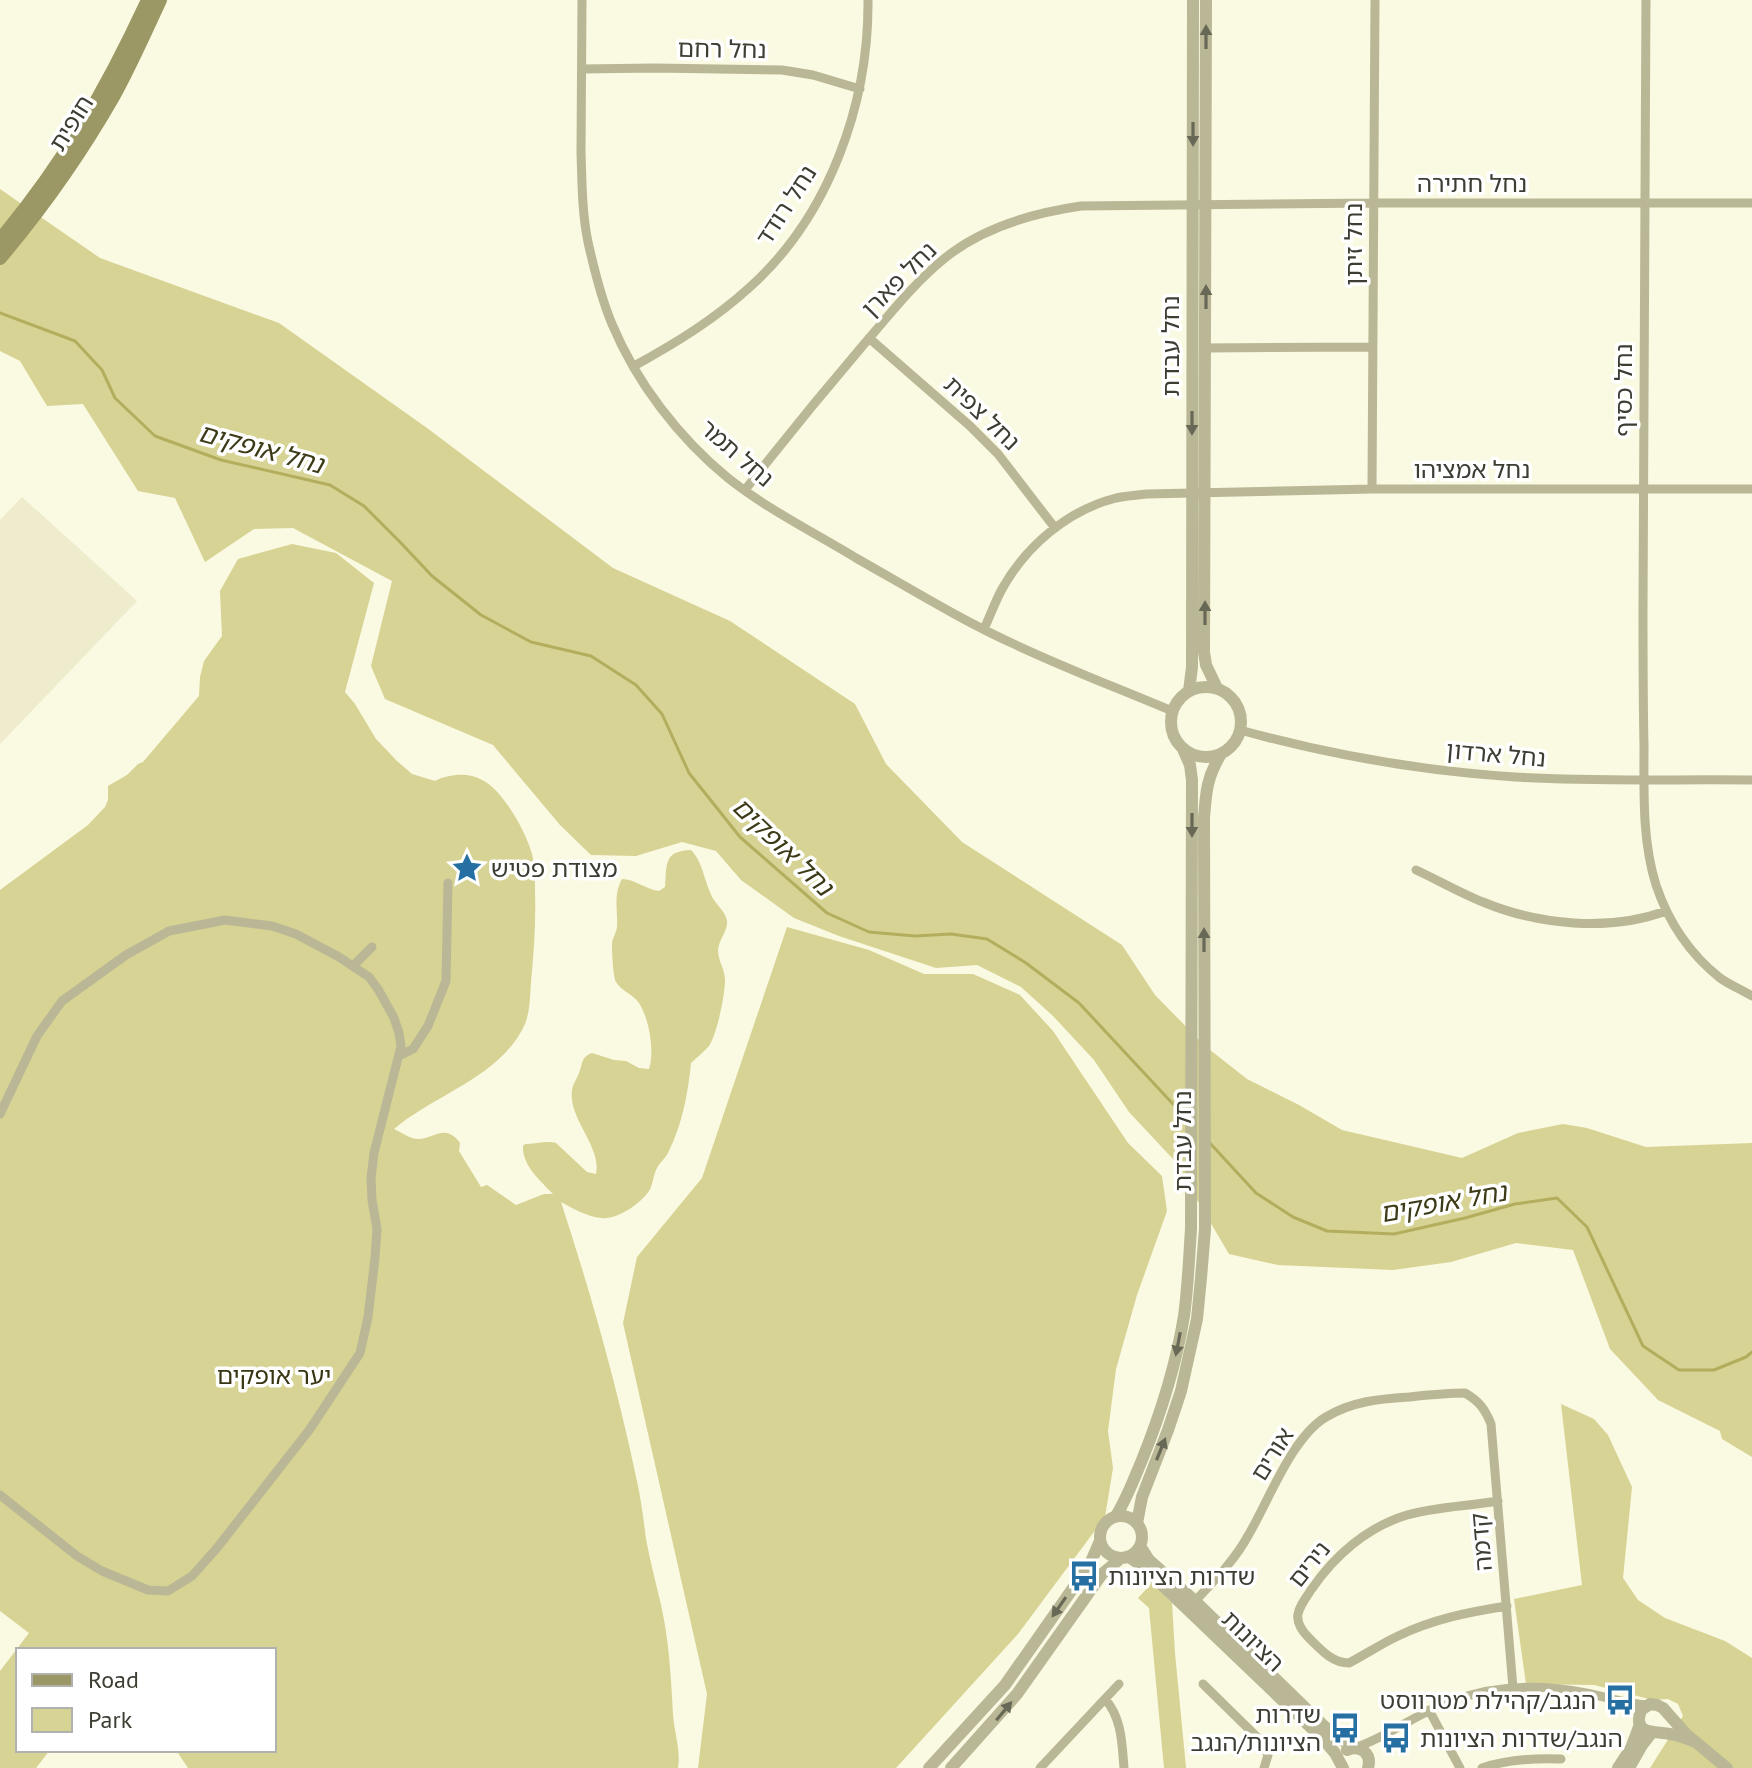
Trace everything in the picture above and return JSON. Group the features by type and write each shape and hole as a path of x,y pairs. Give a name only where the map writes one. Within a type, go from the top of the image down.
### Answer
{"main road":[{"name":"חופית","path":"0,258 88,117 148,0"},
{"name":"חופית","path":"0,240 23,222 68,170 116,92 160,0"}],"street":[{"name":"נחל תמר","path":"582,0 583,201 597,278 612,324 634,366 651,394 699,452 745,490 786,517 908,588 1016,645 1172,711"},
{"name":"נחל רודד","path":"634,366 674,345 725,309 753,285 803,224 826,186 850,127 866,54 868,0"},
{"name":"נחל עבדת","path":"1189,691 1205,348 1193,0"},
{"name":"נחל עבדת","path":"1206,0 1199,205 1198,492 1204,652 1206,665 1217,688"},
{"name":"נחל זיתן","path":"1372,489 1375,0"},
{"name":"נחל כסיף","path":"1646,0 1644,779 1649,858 1666,911 1681,936 1698,958 1722,980 1752,996"},
{"name":"נחל רחם","path":"582,69 782,70 813,75 860,89"},
{"name":"נחל חתירה","path":"1199,205 1752,203"},
{"name":"נחל פארן","path":"745,490 869,338 946,257 1011,222 1052,210 1081,206 1199,205"},
{"name":"נחל צפית","path":"869,338 998,454 1055,528"},
{"path":"1205,348 1373,347"},
{"name":"נחל אמציהו","path":"984,629 1001,590 1033,546 1084,511 1115,498 1198,492 1372,489 1752,489"},
{"path":"1217,688 1234,700 1241,720 1240,730 1230,748 1221,754 1201,757 1183,749 1176,741 1172,732 1172,711 1189,691 1217,688"},
{"name":"נחל ארדון","path":"1240,730 1301,746 1409,766 1514,777 1752,780"},
{"name":"נחל עבדת","path":"1116,1516 1131,1489 1168,1388 1183,1317 1189,1266 1192,780 1183,749"},
{"name":"נחל עבדת","path":"1137,1523 1142,1497 1181,1391 1197,1319 1205,1229 1206,793 1211,771 1221,754"},
{"path":"1416,870 1482,902 1547,919 1575,923 1619,922 1666,911"},
{"path":"399,1056 413,1049 428,1026 446,981 448,883"},
{"path":"0,1114 37,1036 62,1001 126,955 169,931 225,920 272,926 296,934 369,977 394,1018 399,1033 399,1056 374,1153 371,1178 377,1229 375,1258 360,1353 310,1429 192,1576 168,1591 148,1590 102,1571 77,1556 0,1495"},
{"path":"353,966 372,947"},
{"name":"אורים","path":"1195,1601 1239,1551 1288,1462 1307,1433 1323,1418 1365,1401 1449,1393 1465,1393 1475,1399"},
{"name":"קדמה","path":"1475,1399 1485,1409 1491,1424 1513,1688"},
{"name":"נירים","path":"1498,1501 1408,1515 1371,1531 1349,1547 1317,1581 1303,1601 1297,1620 1300,1629 1324,1653 1340,1663 1349,1663 1422,1626 1468,1612 1507,1606"},
{"path":"929,1768 1005,1685 1090,1564 1103,1525 1116,1516 1130,1517 1142,1532 1135,1554 1102,1574 1017,1694 951,1768"},
{"path":"1100,1541 1105,1552 1124,1558"},
{"name":"הציונות","path":"1140,1546 1149,1560 1325,1727 1366,1752 1369,1765"},
{"name":"הציונות","path":"1124,1558 1141,1565 1324,1740 1341,1766"},
{"path":"1040,1768 1119,1684"},
{"path":"1203,1684 1257,1737 1268,1755 1264,1768"},
{"path":"1341,1766 1343,1753 1452,1700 1482,1692 1542,1687 1660,1706 1727,1768"},
{"path":"1105,1699 1116,1714 1124,1768"},
{"path":"1613,1700 1645,1730 1696,1742"},
{"path":"1618,1768 1631,1748 1641,1710 1647,1705"},
{"path":"1429,1710 1460,1768"},
{"path":"1629,1768 1642,1745 1654,1732 1664,1727 1666,1714"},
{"path":"1369,1765 1377,1746 1388,1733"},
{"path":"1482,1768 1512,1760 1561,1759"}],"shaded area":[{"path":"22,497 137,601 0,744 0,520"}],"green space":[{"path":"0,189 100,258 279,323 427,428 613,568 730,621 855,704 886,764 962,842 1122,945 1155,995 1205,1046 1247,1079 1342,1130 1462,1158 1518,1133 1563,1124 1587,1128 1646,1147 1752,1143 1752,1457 1722,1439 1720,1431 1658,1400 1610,1349 1573,1250 1516,1243 1451,1262 1393,1270 1278,1265 1229,1254 1173,1159 1129,1112 1094,1060 1021,987 977,965 936,968 794,918 741,880 716,851 682,842 636,856 591,855 560,825 493,745 385,699 371,666 392,581 293,528 254,529 205,562 175,498 138,491 83,404 47,406 20,361 0,351"},
{"name":"יער אופקים","path":"292,544 336,553 374,583 345,692 376,739 412,774 435,781 452,775 465,775 490,785 513,812 533,859 534,936 530,1004 525,1024 514,1042 484,1071 394,1129 419,1139 442,1133 454,1136 460,1143 459,1151 481,1187 487,1185 516,1205 544,1194 553,1194 529,1167 524,1153 525,1144 556,1143 587,1172 596,1174 594,1154 572,1101 573,1088 583,1061 592,1053 626,1061 639,1068 649,1069 651,1062 650,1035 643,1009 618,985 614,975 612,943 617,927 616,903 622,879 659,891 665,887 671,856 691,850 699,861 714,900 724,912 726,928 718,950 725,980 718,1024 709,1046 691,1063 677,1131 668,1153 658,1166 649,1191 628,1210 607,1218 591,1216 561,1202 604,1345 639,1491 666,1632 678,1768 188,1768 177,1752 276,1752 276,1648 18,1648 29,1633 0,1611 0,890 88,825 105,807 108,786 143,762 199,696 204,661 222,636 220,591 238,559"},
{"path":"787,927 869,950 924,974 973,974 1020,995 1053,1031 1128,1143 1162,1176 1167,1211 1137,1295 1116,1369 1108,1431 1113,1468 1105,1517 1018,1634 896,1768 698,1768 707,1694 623,1323 637,1257 702,1178"},
{"path":"1561,1404 1594,1419 1608,1435 1632,1487 1623,1578 1638,1600 1665,1618 1725,1641 1752,1658 1752,1768 1650,1768 1683,1716 1678,1704 1668,1699 1653,1700 1594,1685 1526,1684 1514,1599 1582,1585"},
{"path":"1152,1583 1172,1603 1186,1768 1164,1768 1149,1608 1138,1598"},
{"name":"יער אופקים","path":"16,1650 16,1752 48,1752 36,1768 0,1768 0,1671"}],"waterway":[{"name":"נחל אופקים","path":"0,313 75,341 102,370 115,398 155,436 221,460 330,485 364,506 432,576 481,615 531,642 591,656 636,685 662,714 689,773 740,837 827,913 869,932 915,936 951,934 987,939 1026,963 1079,1003 1186,1118"},
{"name":"נחל אופקים","path":"1208,1141 1256,1193 1293,1217 1327,1231 1394,1234 1515,1204 1557,1198 1587,1227 1643,1346 1679,1370 1714,1370 1752,1352"}],"place":[{"name":"מצודת פטיש","path":"467,868"},
{"name":"שדרות הציונות","path":"1084,1576"},
{"name":"הנגב/קהילת מטרווסט","path":"1620,1700"},
{"name":"שדרות הציונות/הנגב","path":"1345,1728"},
{"name":"הנגב/שדרות הציונות","path":"1396,1738"}]}
